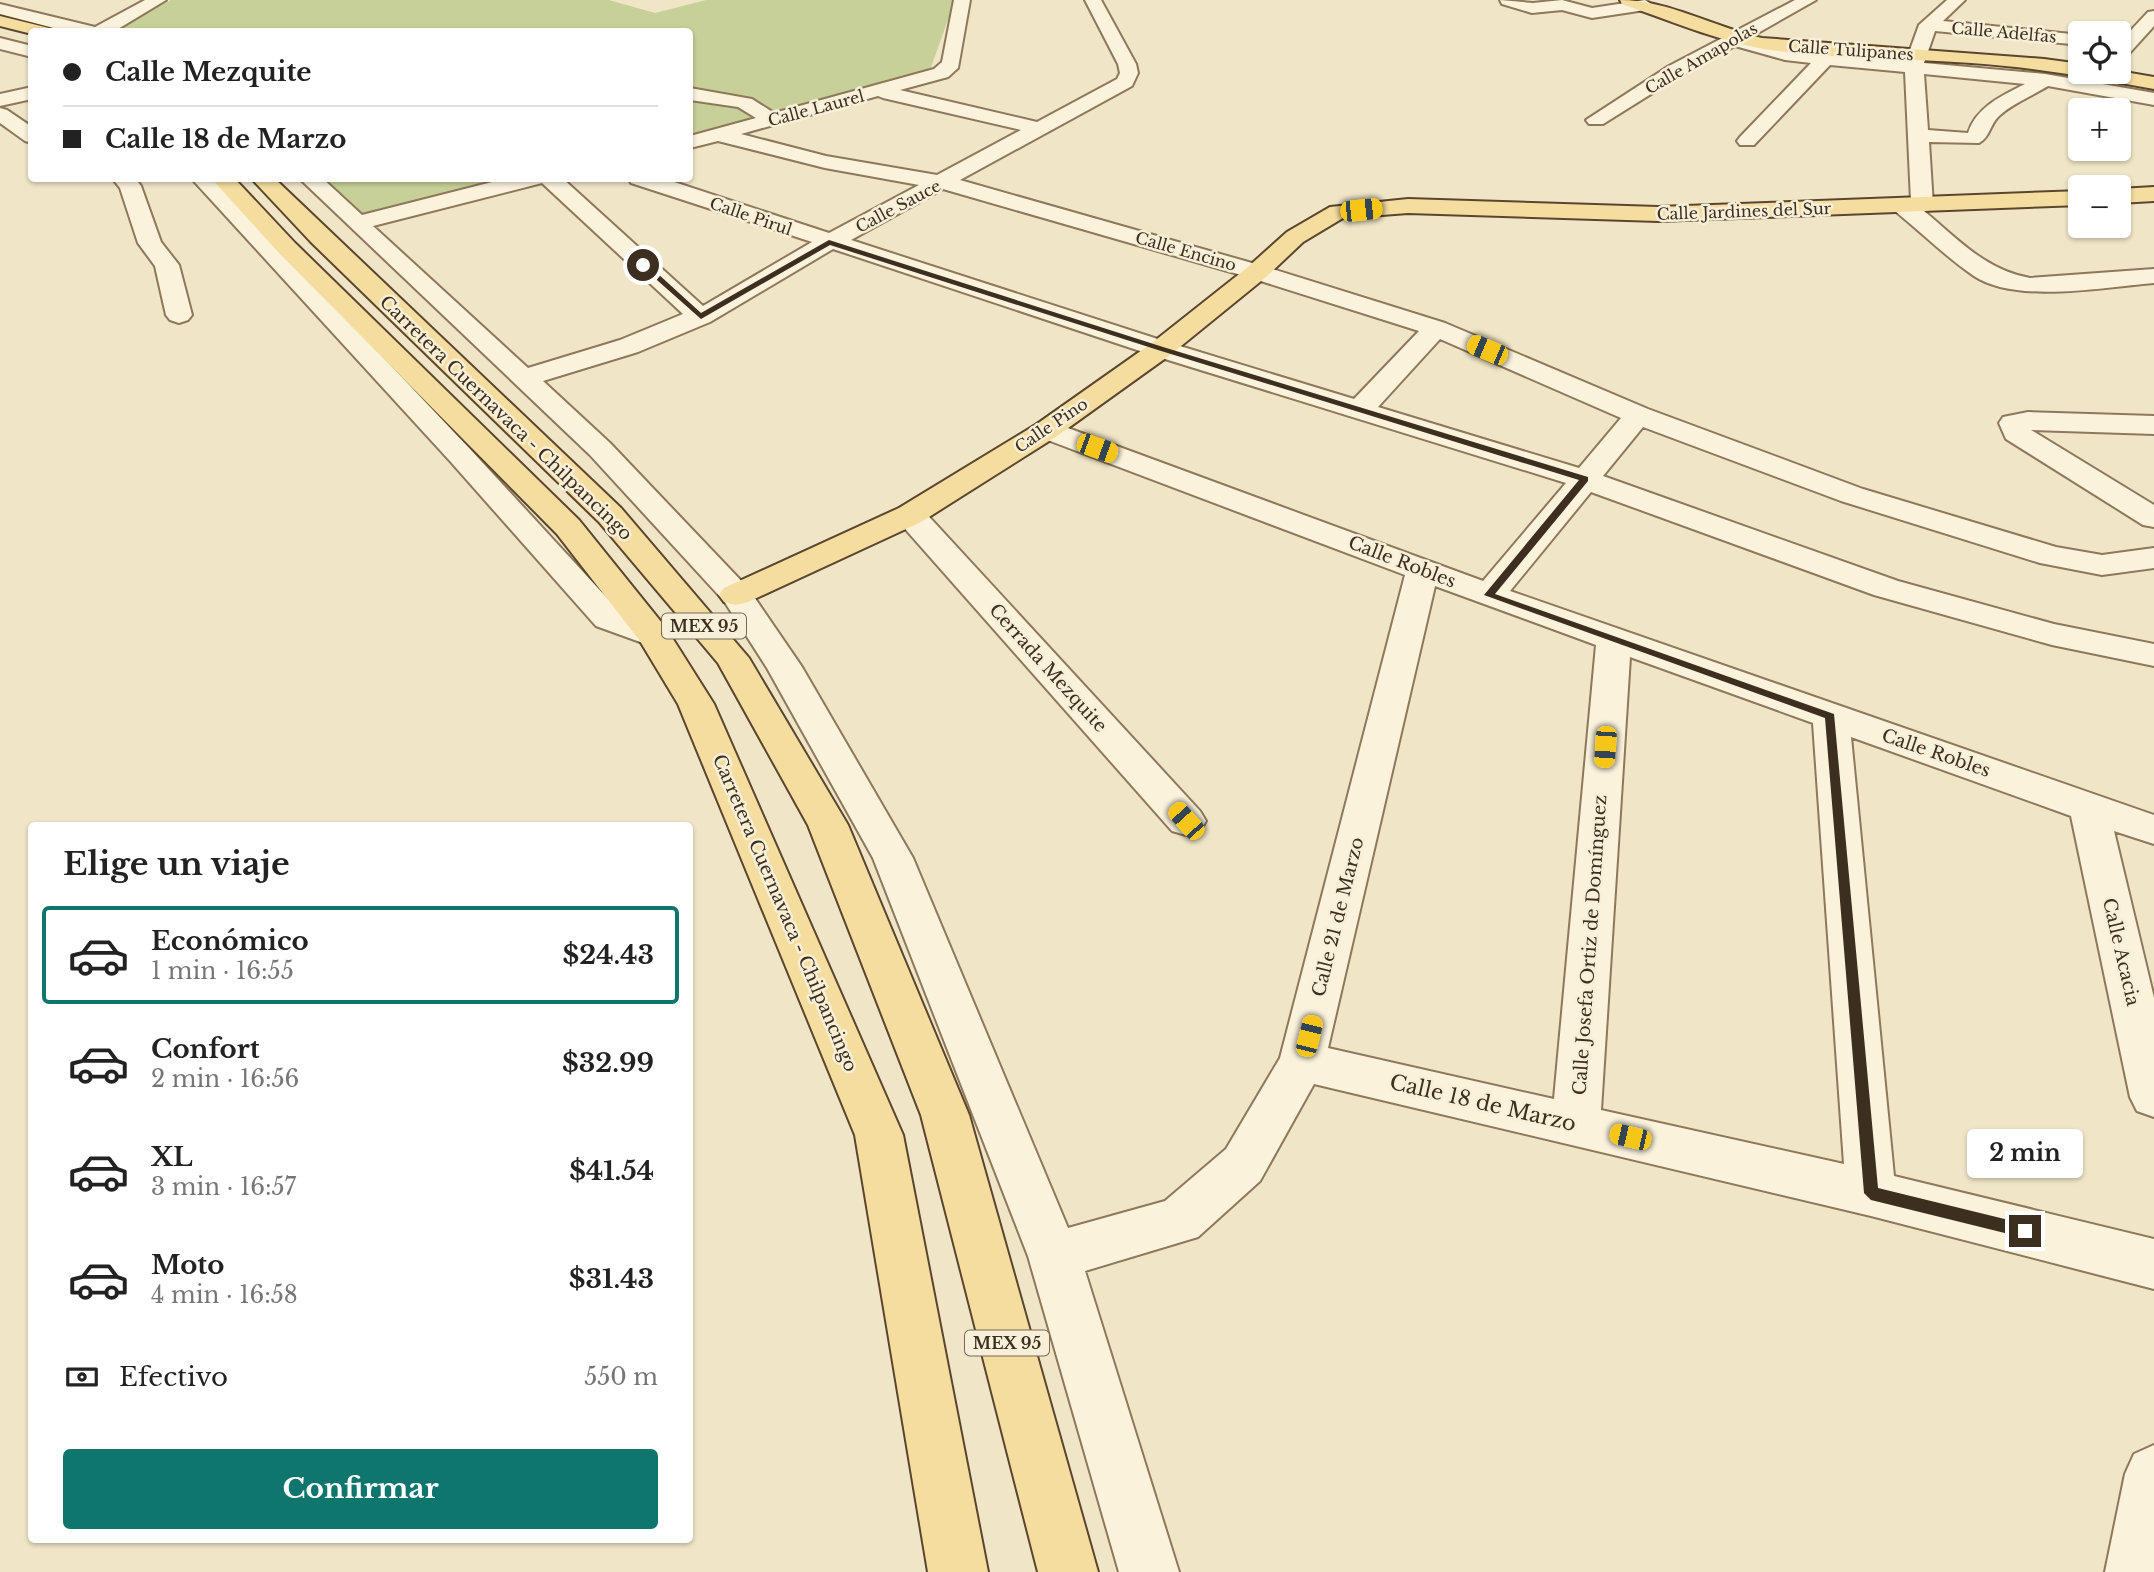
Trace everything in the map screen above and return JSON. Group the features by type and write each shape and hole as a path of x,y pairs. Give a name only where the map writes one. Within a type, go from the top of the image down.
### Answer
{"main road":[{"name":"Calle Tulipanes","path":"1637,3 1734,37 1781,46 1917,60 2030,62 2068,70"},
{"path":"0,21 28,28"},
{"path":"0,31 28,39"},
{"name":"Calle Tulipanes","path":"2131,80 2154,83"},
{"name":"Carretera Cuernavaca - Chilpancingo","path":"225,182 287,248 568,527 654,636 696,704 879,1135 958,1572"},
{"name":"Carretera Cuernavaca - Chilpancingo","path":"265,182 610,515 732,659 828,825 945,1115 1068,1572"},
{"path":"2131,195 2154,194"},
{"name":"Calle Jardines del Sur","path":"1338,212 1408,206 1658,214 2068,199"},
{"name":"Calle Pino","path":"736,595 911,515 1047,430 1161,349 1257,272 1295,237 1338,212"}],"street":[{"path":"106,28 158,0"},
{"name":"Calle Laurel","path":"693,141 941,73 951,64 962,0"},
{"name":"Calle Sauce","path":"526,377 629,346 701,317 829,242 1125,82 1129,73 1127,64 1093,0"},
{"path":"1508,0 1532,8 1562,5 1592,13 1637,3"},
{"path":"1767,0 1800,4"},
{"path":"1957,0 1928,25 1921,39 1917,60 1919,135 1912,206 1984,272 2007,281 2030,285 2154,276"},
{"name":"Calle Amapolas","path":"1596,120 1734,37 1800,4"},
{"path":"2131,43 2150,7"},
{"path":"0,9 76,28"},
{"name":"Calle Adelfas","path":"1928,25 2068,39"},
{"path":"1734,37 1747,45 1785,55 1917,60 2045,80 2068,78"},
{"path":"0,43 28,51"},
{"path":"1748,141 1826,58"},
{"path":"1919,135 1972,139 1977,136 1985,118 1998,107 2045,80"},
{"path":"2115,84 2154,99"},
{"path":"880,91 1038,128"},
{"path":"0,100 28,94"},
{"path":"693,94 745,103 765,113 769,120"},
{"path":"0,114 28,133"},
{"name":"Calle Encino","path":"720,135 825,162 942,182 1257,272 1436,328 1638,415 1852,495 2051,556 2102,565 2154,558"},
{"path":"126,182 130,186 150,243 167,265 179,315"},
{"path":"205,182 460,455 608,619 654,636"},
{"path":"313,182 438,300 526,377 600,449 736,595 784,667 893,858 1054,1256 1149,1572"},
{"path":"356,223 520,182"},
{"path":"552,182 701,317"},
{"name":"Calle Pirul","path":"651,182 1161,349 1584,479 1886,588 2052,634 2154,654"},
{"path":"1360,409 1436,328"},
{"path":"1489,595 1638,415"},
{"path":"2154,425 2028,421 2013,424 2015,433 2154,518"},
{"name":"Calle Robles","path":"1047,430 1489,595 2154,830"},
{"name":"Cerrada Mezquite","path":"911,515 1186,821"},
{"name":"Calle 21 de Marzo","path":"1054,1256 1180,1220 1243,1165 1302,1062 1423,569"},
{"name":"Calle Josefa Ortiz de Domínguez","path":"1576,1124 1614,640"},
{"path":"1831,716 1871,1193"},
{"name":"Calle Acacia","path":"2089,807 2154,1097"},
{"name":"Calle 18 de Marzo","path":"1302,1062 1871,1193 2154,1264"},
{"path":"2135,1572 2154,1474"}],"green space":[{"path":"171,0 609,0 655,13 706,0 955,0 929,73 693,133 693,28 118,28"},
{"path":"312,182 503,182 362,217"}],"route":[{"path":"643,265 701,317 829,242 1161,349 1584,479 1489,595 1831,716 1871,1193 2025,1231"}]}
